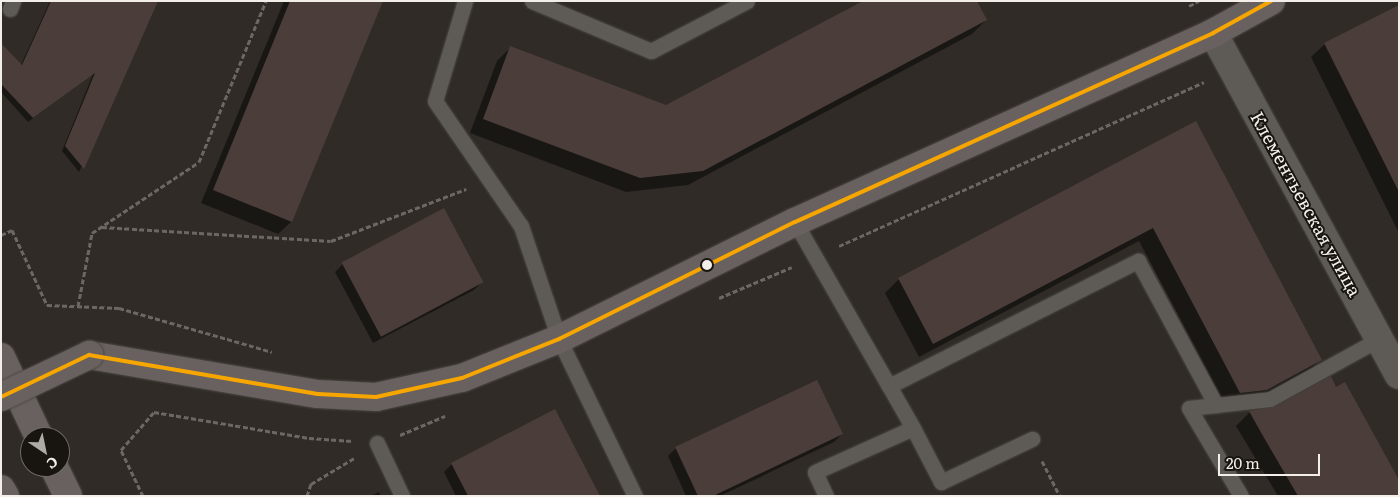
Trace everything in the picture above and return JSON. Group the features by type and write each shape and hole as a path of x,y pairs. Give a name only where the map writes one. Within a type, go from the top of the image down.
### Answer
{"main road":[{"path":"1,397 89,355 132,364 318,394 376,397 462,378 559,339 795,222 1213,33 1259,4"},
{"path":"1,357 34,427"},
{"path":"59,477 68,496"},
{"path":"1,489 4,496"}],"street":[{"name":"Клементьевская улица","path":"1213,33 1399,375"}],"lane":[{"path":"465,1 435,101 520,226 559,339 635,496"},
{"path":"532,1 651,52 747,1"},
{"path":"795,222 913,428 941,482 1032,439"},
{"path":"889,386 1138,261 1216,405"},
{"path":"1241,496 1189,408 1270,399 1379,339"},
{"path":"826,496 815,472 913,428"},
{"path":"377,443 402,496"}],"path":[{"path":"78,306 92,233 199,162 266,1"},
{"path":"1182,10 1199,1"},
{"path":"716,299 816,257 1200,82 1208,82"},
{"path":"102,227 331,241 490,180"},
{"path":"1,235 12,230 47,305 119,308 279,354"},
{"path":"143,496 121,450 154,412 309,438 377,443"},
{"path":"307,496 310,484 377,443 453,413"},
{"path":"1032,439 1060,496"}],"building":[{"path":"51,1 158,1 84,169 65,146 95,73 33,118 1,84 1,43 22,65"},
{"path":"290,1 383,1 292,222 213,190"},
{"path":"863,1 977,1 987,20 703,171 640,178 483,119 510,46 666,105"},
{"path":"1399,5 1399,192 1324,43"},
{"path":"1196,121 1322,360 1267,390 1240,393 1153,228 933,344 898,278"},
{"path":"444,208 483,282 381,337 342,262"},
{"path":"1331,376 1336,387 1345,382 1399,480 1399,496 1298,496 1249,411 1274,407"},
{"path":"817,380 843,434 713,496 698,496 675,447"},
{"path":"555,409 600,496 468,496 451,463"}],"transit line":[{"path":"1,397 89,355 318,394 376,397 462,378 559,339 795,222 1213,33 1271,1"}]}
